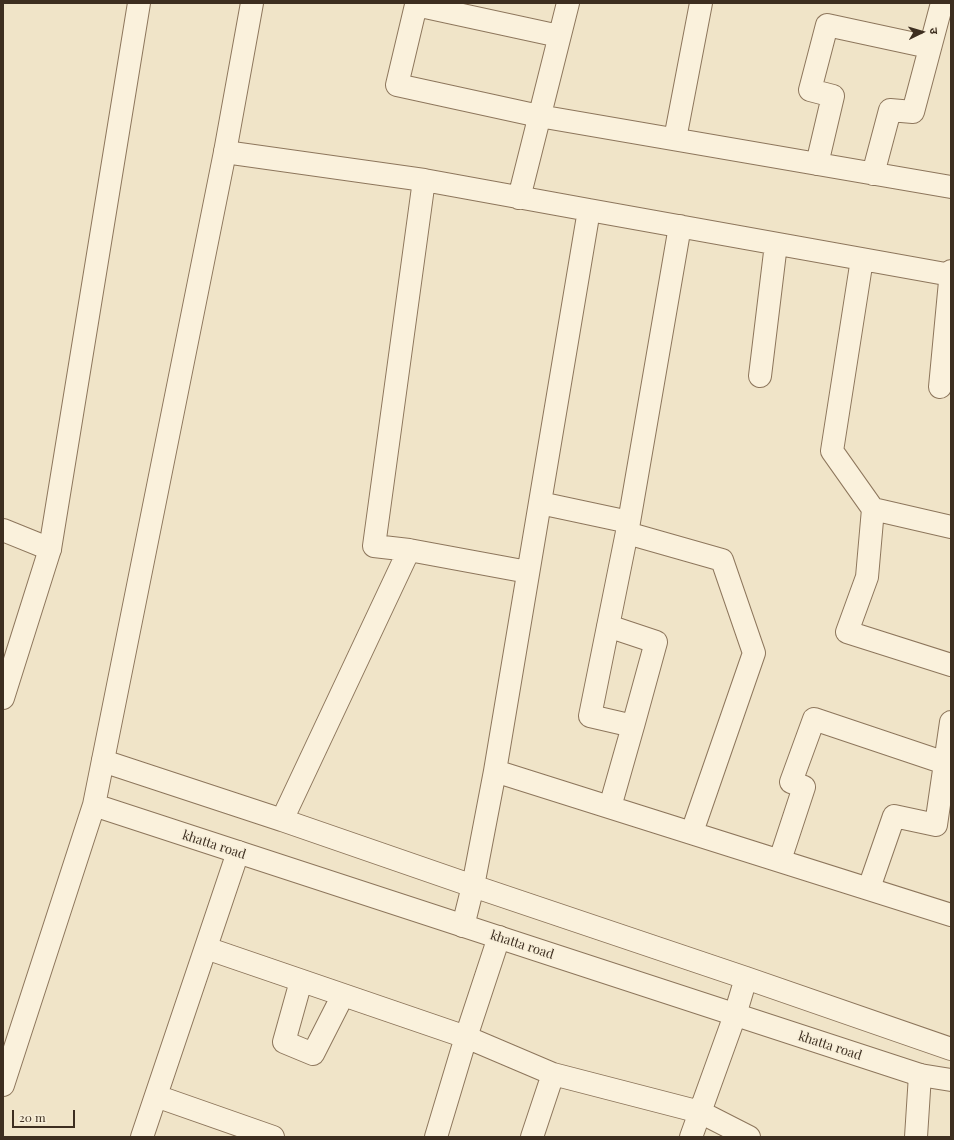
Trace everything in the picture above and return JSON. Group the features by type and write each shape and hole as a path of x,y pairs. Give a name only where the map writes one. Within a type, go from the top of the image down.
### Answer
{"street":[{"path":"3,698 50,549 139,3"},
{"path":"3,1085 94,805 225,152 252,3"},
{"path":"519,198 568,3"},
{"path":"675,139 701,3"},
{"path":"873,174 890,110 913,112 942,3"},
{"path":"559,36 416,5 397,85 539,116 951,187"},
{"path":"817,164 832,96 810,90 827,25 930,47"},
{"path":"225,152 424,180 951,274 940,387"},
{"path":"424,180 374,546 409,550 528,572"},
{"path":"463,926 473,886 495,771 589,210"},
{"path":"633,726 590,716 628,528 680,226"},
{"path":"760,376 776,244"},
{"path":"862,259 832,451 873,509 867,577 847,632 951,665"},
{"path":"540,503 628,528 722,560 754,653 692,832"},
{"path":"873,509 951,527"},
{"path":"3,530 50,549"},
{"path":"282,820 409,550"},
{"path":"608,626 656,642 610,806"},
{"path":"780,860 804,787 790,782 814,720 945,763"},
{"path":"869,888 894,816 936,825 951,722"},
{"path":"103,760 951,1049"},
{"path":"495,771 610,806 951,915"},
{"name":"khatta road","path":"94,805 920,1075 951,1080"},
{"path":"142,1137 238,852"},
{"path":"436,1137 466,1037 499,937"},
{"path":"206,948 466,1037 553,1074 700,1112 749,1137"},
{"path":"691,1137 735,1015 746,978"},
{"path":"301,981 284,1042 313,1054 343,995"},
{"path":"532,1137 553,1074"},
{"path":"916,1137 920,1075"},
{"path":"156,1096 247,1133 273,1137"}]}
